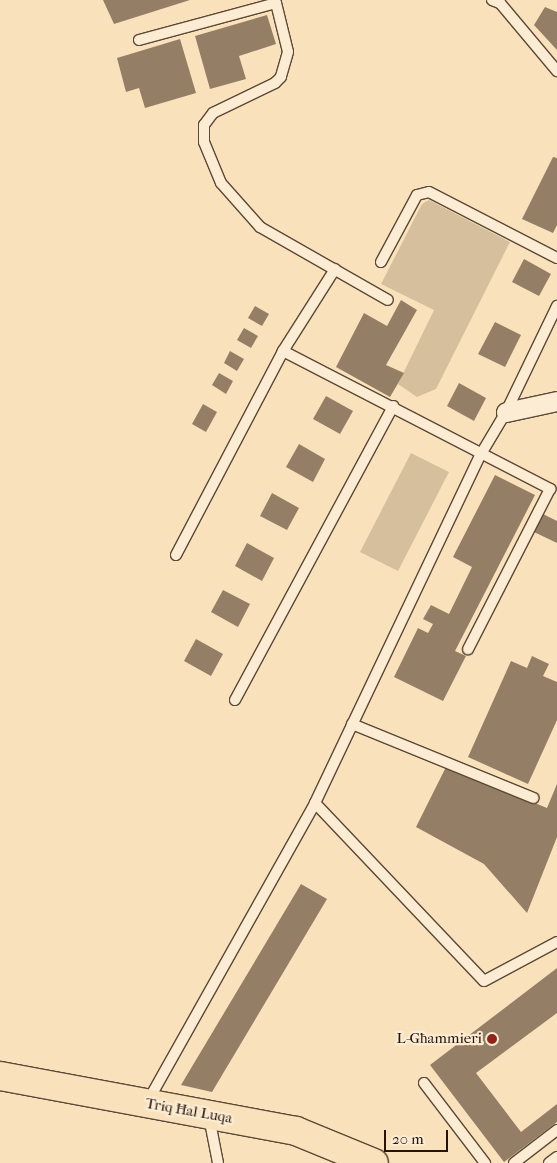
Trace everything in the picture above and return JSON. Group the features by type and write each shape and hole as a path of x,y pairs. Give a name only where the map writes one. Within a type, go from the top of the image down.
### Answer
{"highway":[{"name":"Triq Ħal Luqa","path":"0,1076 296,1131 374,1163"}],"street":[{"path":"506,412 557,401"}],"lane":[{"path":"492,0 500,3 557,71"},
{"path":"139,40 279,1 288,52 281,77 275,83 213,114 204,125 204,142 221,184 260,227 388,300"},
{"path":"381,262 417,195 429,192 557,258"},
{"path":"176,556 283,351 335,269"},
{"path":"146,1104 315,803 481,454 506,412 557,306"},
{"path":"283,351 393,406 550,490 468,649"},
{"path":"236,700 393,406"},
{"path":"352,724 533,798"},
{"path":"315,803 484,981 557,942"},
{"path":"424,1083 485,1163"},
{"path":"208,1114 218,1163"},
{"path":"514,1163 557,1130"},
{"path":"549,1163 557,1157"}],"shaded area":[{"path":"429,200 510,242 436,389 417,397 398,384 434,310 381,284 422,204"},
{"path":"411,453 449,472 398,571 360,552"}],"building":[{"path":"103,0 190,0 114,24"},
{"path":"545,7 557,12 557,50 534,25"},
{"path":"267,15 276,44 239,56 246,79 210,89 195,36"},
{"path":"180,39 196,93 145,108 139,88 126,92 117,58"},
{"path":"553,157 557,158 557,225 553,233 522,219"},
{"path":"524,259 551,274 539,296 512,282"},
{"path":"401,300 417,310 386,365 404,373 390,397 336,367 364,313 387,326"},
{"path":"255,306 269,314 262,326 248,318"},
{"path":"495,322 521,335 505,367 478,354"},
{"path":"244,328 258,336 251,348 237,340"},
{"path":"230,351 244,359 237,371 224,363"},
{"path":"219,373 233,381 226,394 212,385"},
{"path":"459,383 486,398 474,421 447,406"},
{"path":"326,396 353,411 340,434 313,419"},
{"path":"203,404 217,412 206,432 192,424"},
{"path":"299,444 325,459 313,482 286,467"},
{"path":"495,475 535,495 455,651 466,656 443,701 394,677 418,628 428,633 433,624 423,619 431,605 449,614 472,567 453,557"},
{"path":"272,493 299,508 287,530 260,516"},
{"path":"543,514 557,521 557,543 534,532"},
{"path":"247,543 274,558 262,581 235,566"},
{"path":"223,590 250,604 238,627 211,612"},
{"path":"196,639 223,654 211,676 184,661"},
{"path":"532,656 549,664 543,676 557,682 557,720 528,784 468,757 511,661 527,668"},
{"path":"446,767 547,808 557,784 557,837 527,913 484,864 416,827"},
{"path":"301,884 327,899 212,1092 181,1085"},
{"name":"L-Għammieri","path":"557,968 557,1013 476,1073 521,1132 557,1104 557,1122 504,1162 430,1065"}],"place":[{"name":"L-Għammieri","path":"492,1039"}]}
